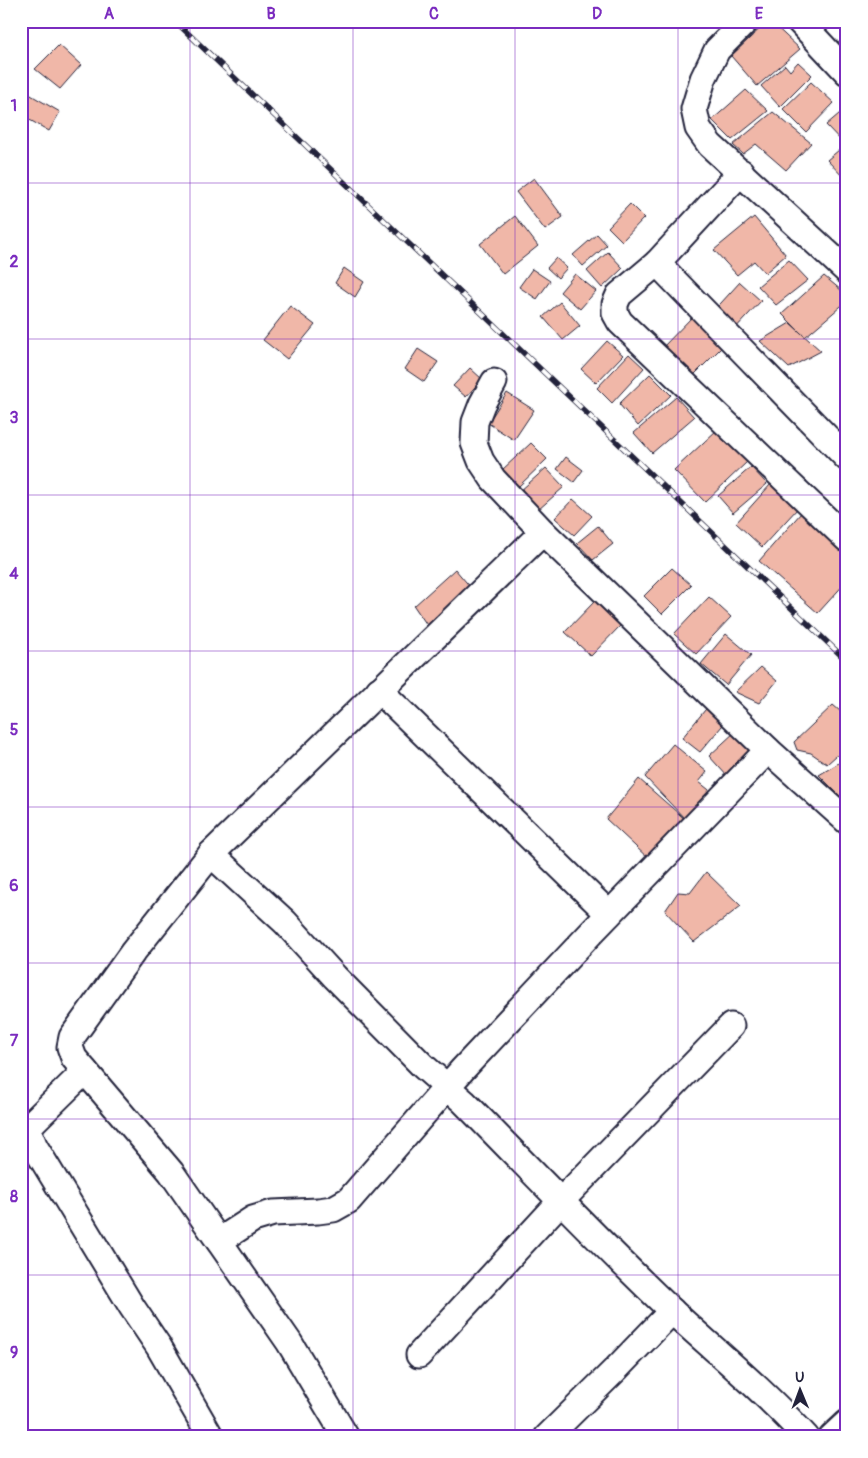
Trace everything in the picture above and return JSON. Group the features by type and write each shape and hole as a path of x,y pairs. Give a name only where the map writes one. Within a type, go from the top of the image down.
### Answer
{"street":[{"path":"746,21 717,50 703,79 694,109 698,128 710,145 847,271"},
{"path":"799,21 847,72"},
{"path":"741,172 657,263 619,294 614,313 620,322 846,539"},
{"path":"657,263 847,458"},
{"path":"494,382 475,422 474,443 493,479 543,532 768,750 847,821"},
{"path":"346,1437 289,1342 171,1172 74,1058 70,1047 72,1036 133,952 211,854 543,532"},
{"path":"379,690 609,914"},
{"path":"219,1241 253,1219 273,1213 318,1211 333,1208 349,1200 463,1068 768,750"},
{"path":"211,854 285,922 335,977 423,1066 464,1102 672,1311 787,1416 806,1437"},
{"path":"419,1355 561,1201 731,1026"},
{"path":"85,1071 30,1125 30,1136 132,1307 159,1346 211,1437"},
{"path":"547,1437 672,1311"},
{"path":"832,1437 847,1424"}],"building":[{"path":"768,21 800,49 757,86 731,56"},
{"path":"59,45 81,65 60,89 35,69"},
{"path":"798,62 812,75 780,107 761,86 785,65 790,71"},
{"path":"811,82 834,103 806,132 783,109"},
{"path":"746,90 768,111 732,140 712,120"},
{"path":"29,94 60,112 49,131 21,115 21,108"},
{"path":"846,108 847,181 827,160 845,145 826,125"},
{"path":"773,112 811,143 786,170 756,144 743,154 733,145"},
{"path":"534,178 563,217 545,230 516,192"},
{"path":"630,204 644,218 622,241 608,227"},
{"path":"515,216 538,246 503,274 480,244"},
{"path":"754,217 786,255 765,273 754,261 737,275 714,250"},
{"path":"597,234 607,245 583,266 573,255"},
{"path":"608,252 623,268 602,288 587,271"},
{"path":"556,258 567,268 558,278 547,268"},
{"path":"789,260 808,280 776,305 758,286"},
{"path":"344,268 364,282 355,297 335,283"},
{"path":"532,269 550,281 537,299 519,287"},
{"path":"575,274 596,291 580,309 560,292"},
{"path":"824,276 847,295 847,301 805,337 782,314"},
{"path":"740,282 761,301 732,332 711,314"},
{"path":"560,302 580,326 563,340 543,317"},
{"path":"290,306 315,325 287,359 263,340"},
{"path":"694,315 724,345 691,378 661,349"},
{"path":"790,323 821,351 789,368 760,341"},
{"path":"607,341 623,355 596,383 581,369"},
{"path":"418,349 438,362 424,382 405,369"},
{"path":"629,354 644,368 612,403 597,388"},
{"path":"470,368 482,379 466,397 453,386"},
{"path":"650,374 671,395 638,426 619,404"},
{"path":"507,393 534,410 514,440 488,423"},
{"path":"676,397 694,417 652,453 634,433"},
{"path":"718,429 748,461 705,502 674,470"},
{"path":"531,443 547,459 518,487 502,470"},
{"path":"566,457 583,470 574,482 557,469"},
{"path":"751,467 767,484 733,513 718,496"},
{"path":"546,468 564,487 538,510 520,491"},
{"path":"771,484 798,508 762,547 736,523"},
{"path":"573,499 592,516 574,535 555,518"},
{"path":"801,513 847,553 847,581 818,613 759,561"},
{"path":"598,526 613,544 593,560 577,543"},
{"path":"672,568 691,585 662,614 644,596"},
{"path":"455,569 472,589 431,631 414,606"},
{"path":"709,597 731,617 696,654 674,634"},
{"path":"595,601 621,625 591,656 565,632"},
{"path":"726,634 751,655 726,685 701,664"},
{"path":"761,667 777,681 759,703 735,692"},
{"path":"710,704 728,719 700,752 682,738"},
{"path":"833,705 847,717 847,746 827,764 811,753 797,750 794,742"},
{"path":"736,731 756,753 728,777 709,756"},
{"path":"673,744 707,772 699,782 713,793 687,821 645,777"},
{"path":"847,758 847,803 819,775"},
{"path":"639,779 687,821 650,860 606,819"},
{"path":"706,872 741,906 694,942 665,911 678,892 690,893"}],"railway":[{"path":"175,21 847,661"}]}
